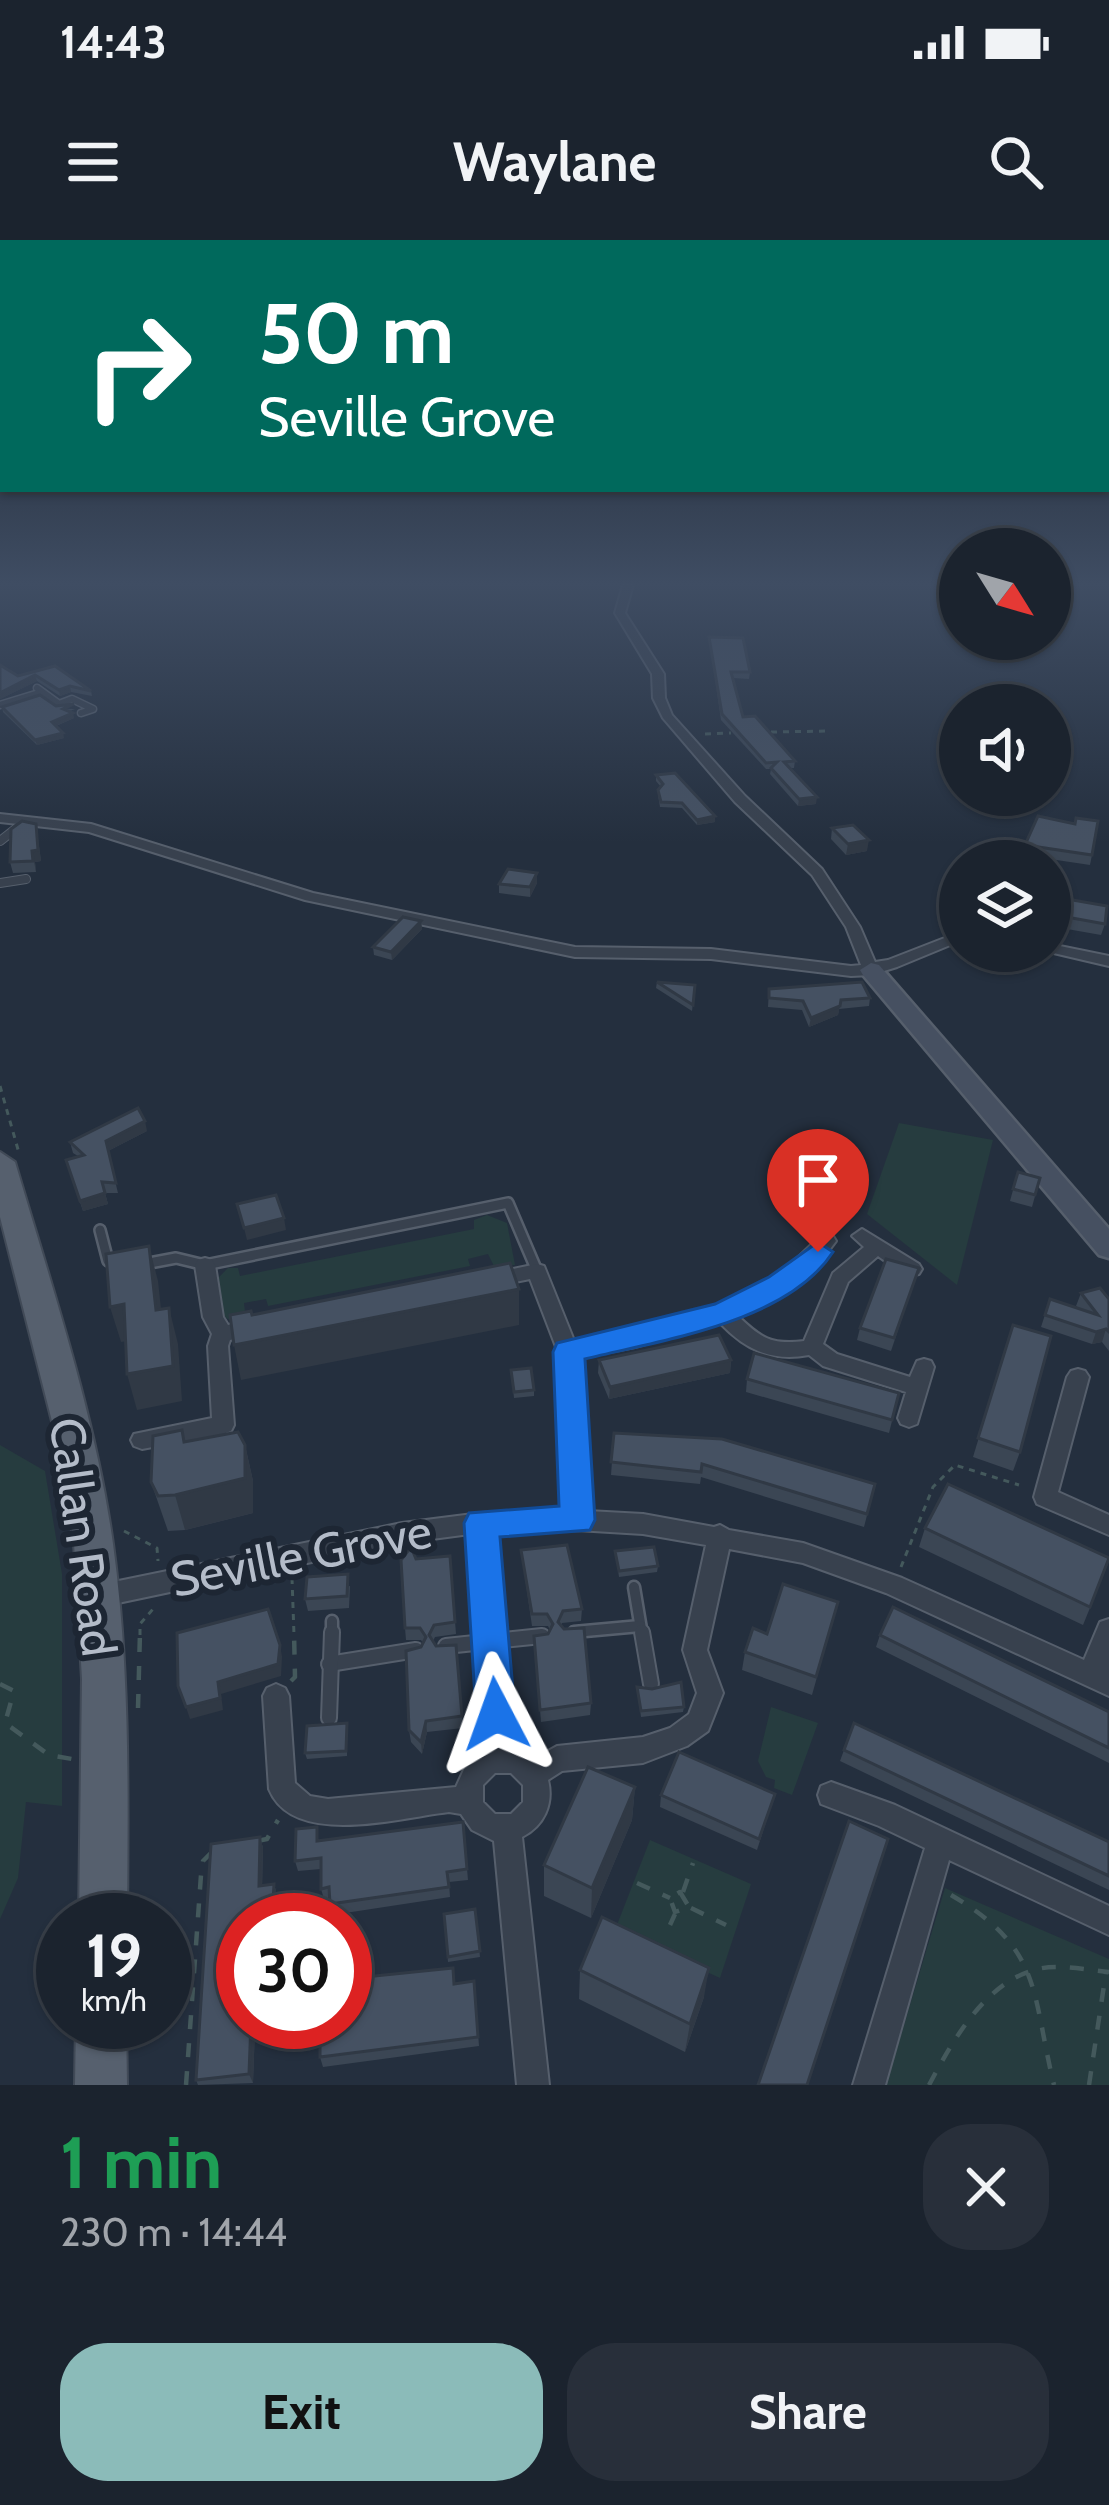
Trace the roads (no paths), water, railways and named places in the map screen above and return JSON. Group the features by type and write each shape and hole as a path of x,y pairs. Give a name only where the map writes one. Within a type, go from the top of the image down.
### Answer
{"main road":[{"name":"Callan Road","path":"0,1162 71,1422 99,1597 103,1893"}],"street":[{"path":"656,671 659,698 668,716 740,799 817,872 853,927 871,970 1109,1248"},
{"path":"0,818 91,828 367,911 539,946 608,954 711,954 871,970 939,944"},
{"path":"1071,953 1109,961"},
{"path":"568,1352 723,1313 779,1284 826,1241"},
{"path":"812,1347 840,1278 869,1241 912,1269"},
{"path":"142,1440 223,1425 217,1358 222,1334 213,1317 206,1265"},
{"path":"458,1287 537,1271 568,1352 577,1520"},
{"path":"723,1313 762,1349 789,1352 812,1347 830,1360 921,1377 909,1418"},
{"path":"222,1334 277,1323"},
{"path":"1078,1377 1045,1498 1109,1525"},
{"name":"Seville Grove","path":"99,1597 402,1533 481,1523 577,1520 720,1535 803,1553 887,1583 1106,1683"},
{"path":"481,1523 499,1760"},
{"path":"533,1775 556,1760 643,1750 678,1737 699,1722 710,1693 695,1650 720,1535"},
{"path":"1106,1683 1096,1658 1109,1630"},
{"path":"276,1696 282,1789 303,1808 328,1813 449,1799 469,1802"},
{"path":"499,1760 524,1766 533,1775 537,1803 530,1816 507,1828 484,1823 469,1802 473,1777 499,1760"},
{"path":"831,1795 1109,1921"},
{"path":"507,1828 533,2085"},
{"path":"869,2085 940,1841"}],"lane":[{"path":"0,705 40,690 59,704 72,699 93,709 81,713"},
{"path":"0,841 25,819"},
{"path":"0,883 26,879"},
{"path":"100,1230 116,1271 176,1258 206,1265 508,1203 537,1271"},
{"path":"634,1587 651,1684"},
{"path":"329,1718 332,1621"},
{"path":"567,1632 640,1626"},
{"path":"441,1647 542,1636"},
{"path":"329,1664 416,1650"}]}
